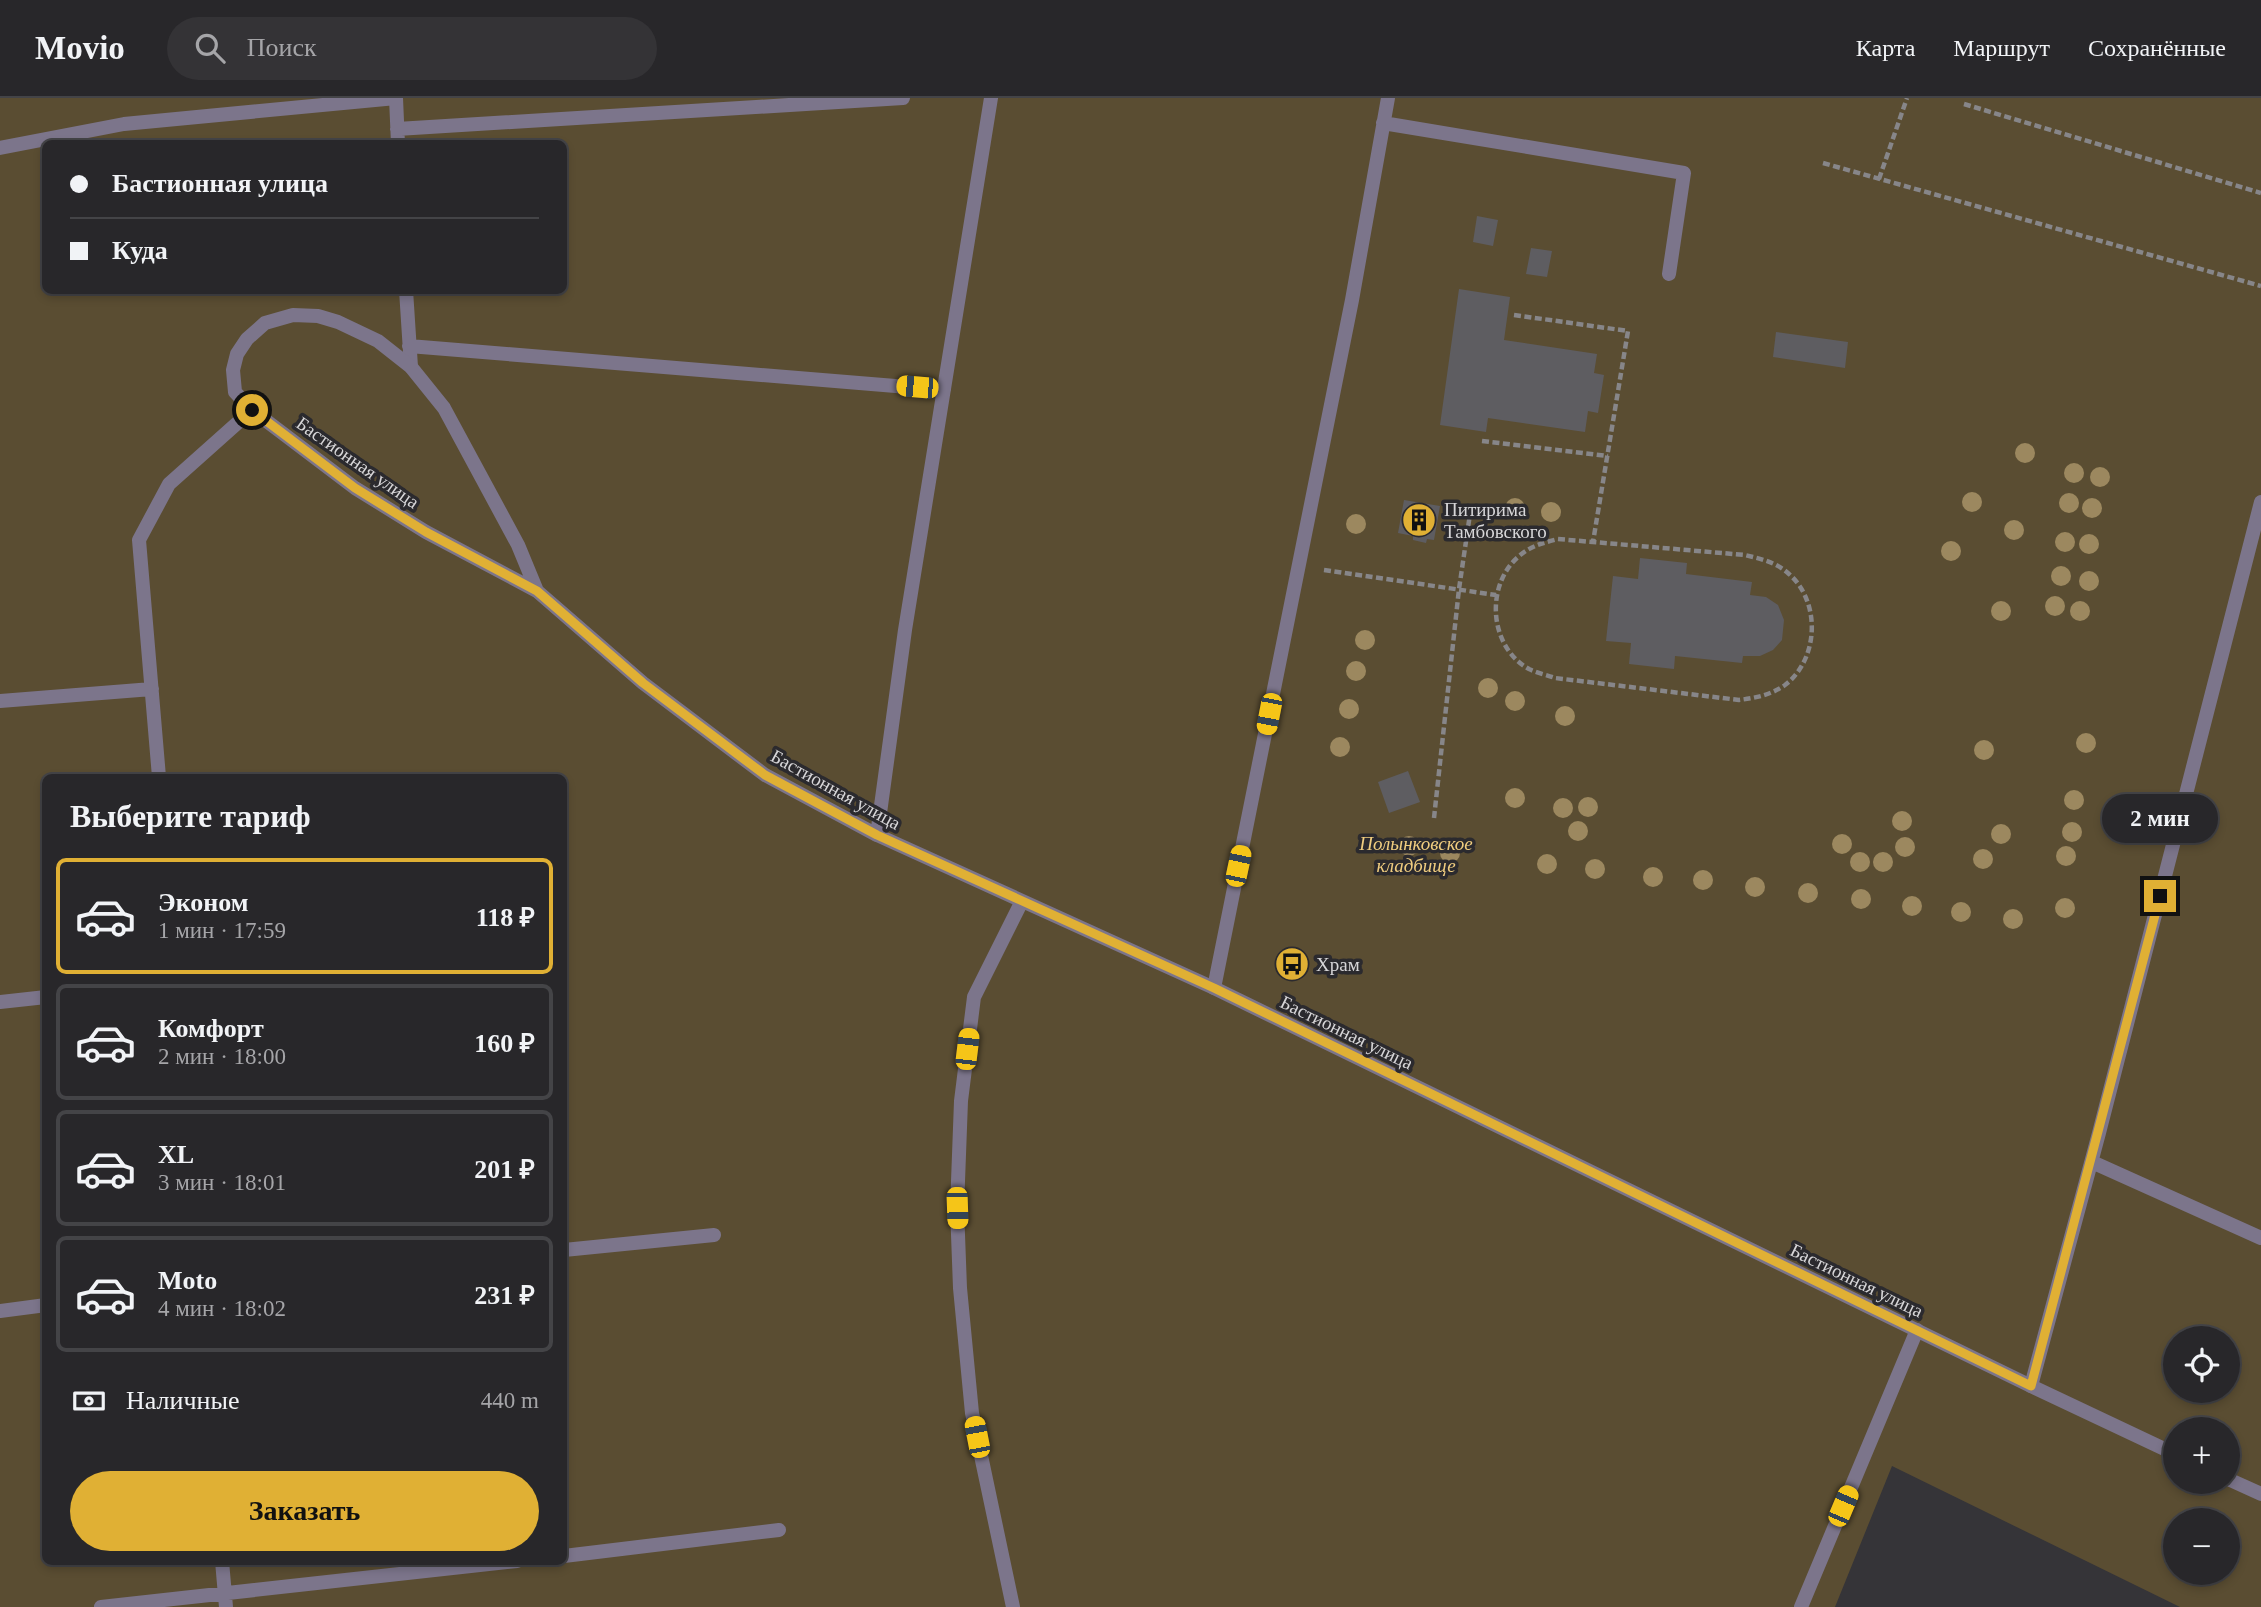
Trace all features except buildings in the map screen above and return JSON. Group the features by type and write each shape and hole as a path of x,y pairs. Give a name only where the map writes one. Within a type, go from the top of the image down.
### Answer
{"street":[{"path":"0,148 124,124 396,98 398,136 903,98"},
{"path":"877,835 905,630 991,98"},
{"path":"1214,988 1373,195 1388,98"},
{"path":"1383,123 1685,173 1669,274"},
{"path":"406,294 411,368"},
{"name":"Бастионная улица","path":"537,591 518,545 444,408 411,368 378,341 338,321 318,316 293,315 265,323 247,339 237,354 233,370 235,392 252,410 355,488 426,532 537,591 643,683 765,775 877,835 1021,903 1214,988 2163,1448"},
{"path":"409,346 944,390"},
{"path":"159,774 139,540 169,484 252,410"},
{"path":"2031,1386 2092,1162 2261,502"},
{"path":"0,701 152,689"},
{"path":"1013,1607 972,1413 960,1288 957,1208 961,1101 974,997 1021,903"},
{"path":"0,1002 42,997"},
{"path":"2092,1162 2261,1238"},
{"path":"567,1250 714,1235"},
{"path":"0,1311 42,1306"},
{"path":"1801,1607 1917,1330"},
{"path":"2240,1484 2261,1494"},
{"path":"567,1556 779,1530"},
{"path":"222,1565 225,1600"},
{"path":"101,1607 225,1600 487,1565"}],"path":[{"path":"1879,178 1907,98"},
{"path":"1965,104 2261,193"},
{"path":"1823,163 2261,286"},
{"path":"1514,315 1628,331 1593,542"},
{"path":"1482,441 1608,456"},
{"path":"1434,818 1459,589 1470,514"},
{"path":"1558,539 1593,542 1745,555 1769,561 1790,574 1805,594 1813,618 1811,642 1802,666 1786,685 1764,696 1739,700 1555,678 1528,668 1507,649 1496,622 1496,594 1504,574 1518,557 1536,545 1558,539"},
{"path":"1299,566 1496,594"}],"green space":[{"name":"Полынковское кладбище","path":"0,98 2261,98 2261,1607 2180,1607 1892,1466 1835,1607 0,1607"}],"place":[{"name":"Питирима Тамбовского","path":"1419,520"},
{"name":"Храм","path":"1292,964"}],"route":[{"path":"252,410 355,488 426,532 537,591 643,683 765,775 877,835 1021,903 1214,988 2031,1386 2160,896"}]}
